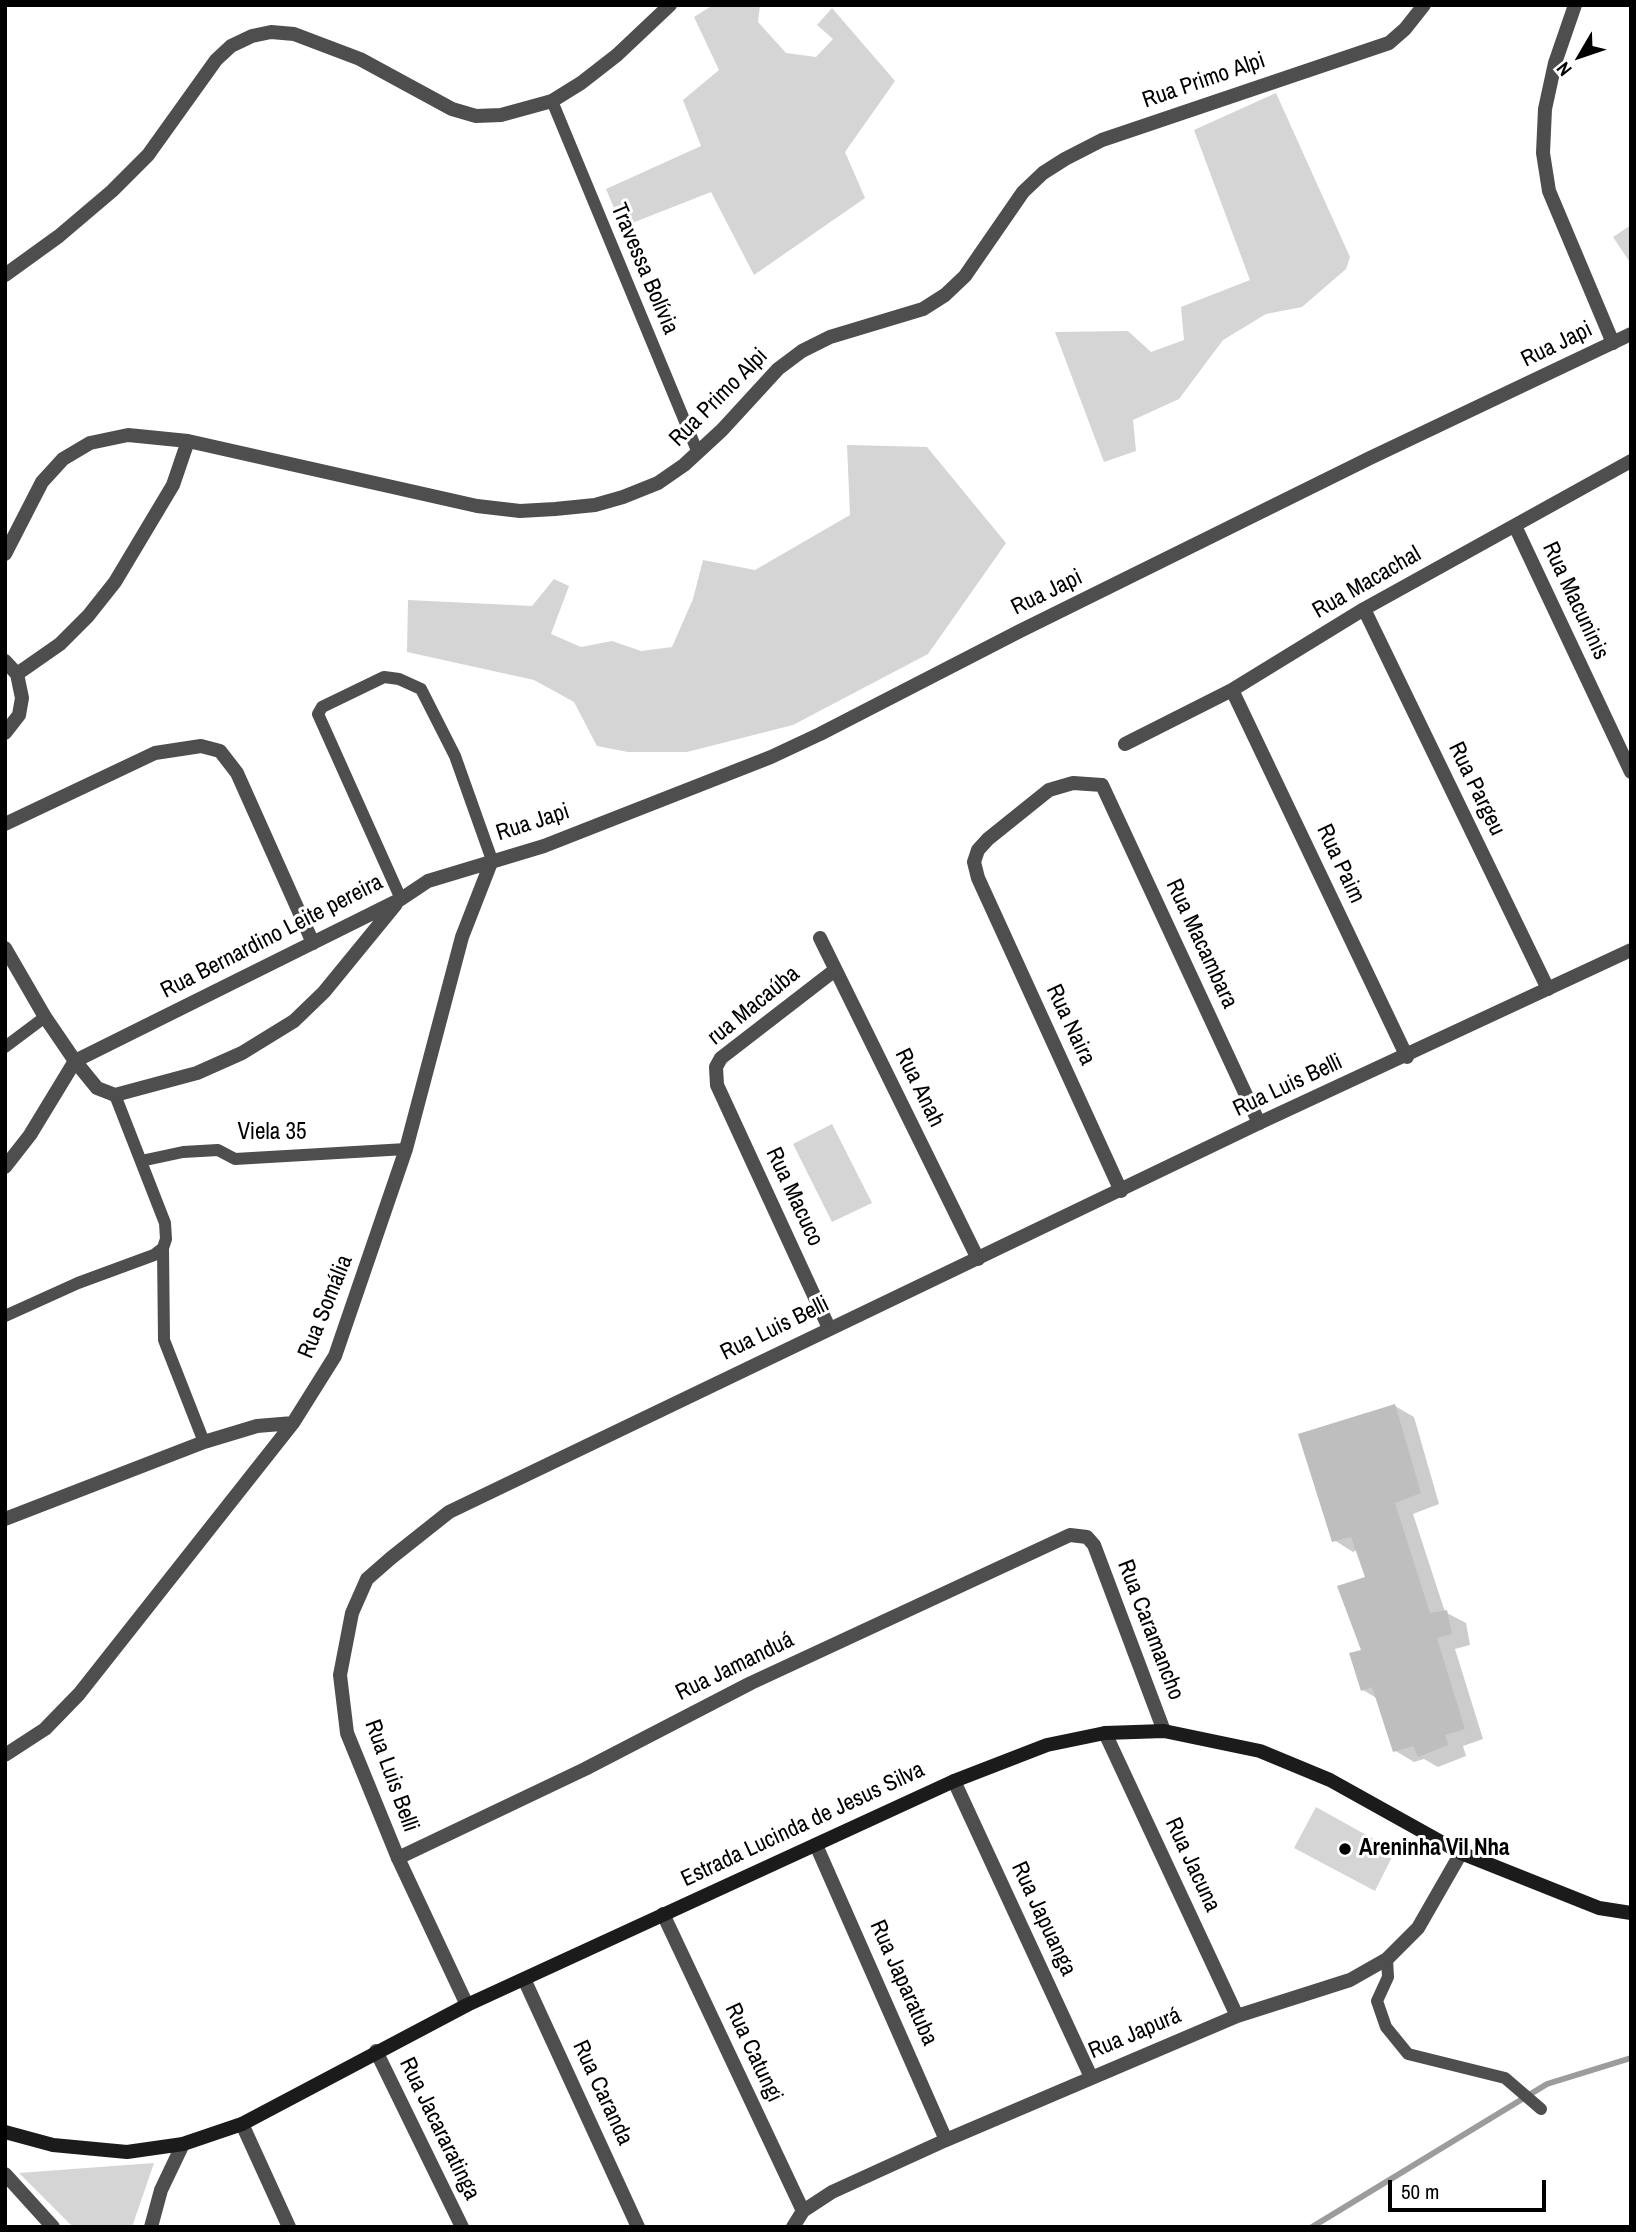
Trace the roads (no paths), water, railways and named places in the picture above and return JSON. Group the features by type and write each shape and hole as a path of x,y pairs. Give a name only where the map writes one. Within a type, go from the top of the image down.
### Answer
{"main road":[{"name":"Estrada Lucinda de Jesus Silva","path":"5,2132 53,2145 127,2152 183,2144 242,2124 376,2051 467,2006 954,1781 1047,1745 1105,1733 1164,1731 1219,1740 1272,1756 1330,1780 1461,1853 1599,1908 1631,1913"}],"street":[{"path":"5,275 60,236 130,173 175,121 216,61 231,47 252,36 271,32 294,34 360,59 434,101 476,116 501,115 552,101 618,55 670,5"},
{"name":"Rua Primo Alpi","path":"5,554 42,482 63,459 90,443 128,435 188,441 477,506 520,511 595,505 623,497 658,483 698,453 778,369 802,351 830,337 923,309 945,295 965,276 1023,192 1043,173 1065,159 1102,140 1389,43 1405,29 1424,5"},
{"path":"1575,5 1555,63 1545,109 1543,153 1549,191 1613,343"},
{"name":"Rua Japi","path":"492,860 544,846 771,757 1357,464 1631,334"},
{"path":"17,674 60,644 88,616 114,582 168,494 188,441"},
{"name":"Rua Macachal","path":"1125,744 1232,690 1364,609 1631,461"},
{"name":"Rua Macuninis","path":"1515,526 1631,772"},
{"name":"Rua Pargeu","path":"1364,609 1548,989"},
{"path":"5,661 17,674 22,698 19,715 5,733"},
{"name":"Rua Paim","path":"1232,690 1407,1056"},
{"path":"5,824 155,753 201,747 220,751 237,773 313,943"},
{"name":"Rua Naira","path":"1102,785 1073,783 1049,790 978,850 974,862 978,878 1121,1191"},
{"name":"Rua Macambara","path":"1102,785 1259,1123"},
{"name":"Rua Bernardino Leite pereira","path":"75,1061 401,899 428,881 492,860"},
{"name":"Rua Somália","path":"5,1755 45,1729 79,1694 293,1423 335,1356 406,1149 462,937 492,860"},
{"path":"5,948 45,1017 75,1061 97,1088 115,1095 197,1073 242,1053 294,1021 324,992 401,899"},
{"name":"Rua Anah","path":"820,938 978,1259"},
{"name":"Rua Luis Belli","path":"467,2006 398,1858 347,1732 340,1675 352,1613 367,1579 416,1535 449,1512 1259,1123 1631,950"},
{"name":"rua Macaúba","path":"717,1085 716,1067 722,1058 835,970"},
{"path":"5,1167 30,1135 75,1061"},
{"name":"Rua Macuco","path":"717,1085 829,1328"},
{"path":"5,1519 204,1442 257,1426 293,1423"},
{"name":"Rua Jamanduá","path":"398,1858 585,1769 751,1682 1070,1535 1087,1537 1094,1545"},
{"name":"Rua Caramancho","path":"1094,1545 1164,1731"},
{"name":"Rua Jacuna","path":"1105,1733 1237,2016"},
{"name":"Rua Japuanga","path":"954,1781 1091,2077"},
{"name":"Rua Japaratuba","path":"816,1845 946,2140"},
{"name":"Rua Japurá","path":"793,2227 803,2211 832,2192 946,2140 1237,2016 1350,1980 1387,1959 1418,1928 1461,1853"},
{"name":"Rua Catungi","path":"663,1914 803,2211"},
{"name":"Rua Caranda","path":"524,1979 638,2227"},
{"name":"Rua Jacararatinga","path":"376,2051 462,2227"},
{"path":"242,2124 289,2227"},
{"path":"150,2227 161,2190 183,2144"},
{"path":"5,2174 53,2227"}],"lane":[{"name":"Travessa Bolívia","path":"552,101 698,453"},
{"path":"401,899 318,713 322,707 384,677 399,678 421,689 455,756 492,860"},
{"path":"5,1047 45,1017"},
{"path":"115,1095 165,1223 164,1340 204,1442"},
{"name":"Viela 35","path":"141,1161 183,1152 218,1150 235,1159 406,1149"},
{"path":"5,1316 78,1283 154,1255 163,1248"},
{"path":"1387,1959 1388,1977 1377,2001 1387,2027 1408,2054 1505,2078 1541,2109"}],"waterway":[{"path":"1312,2227 1547,2084 1631,2058"}],"place":[{"name":"Areninha Vil Nha","path":"1345,1849"}]}
